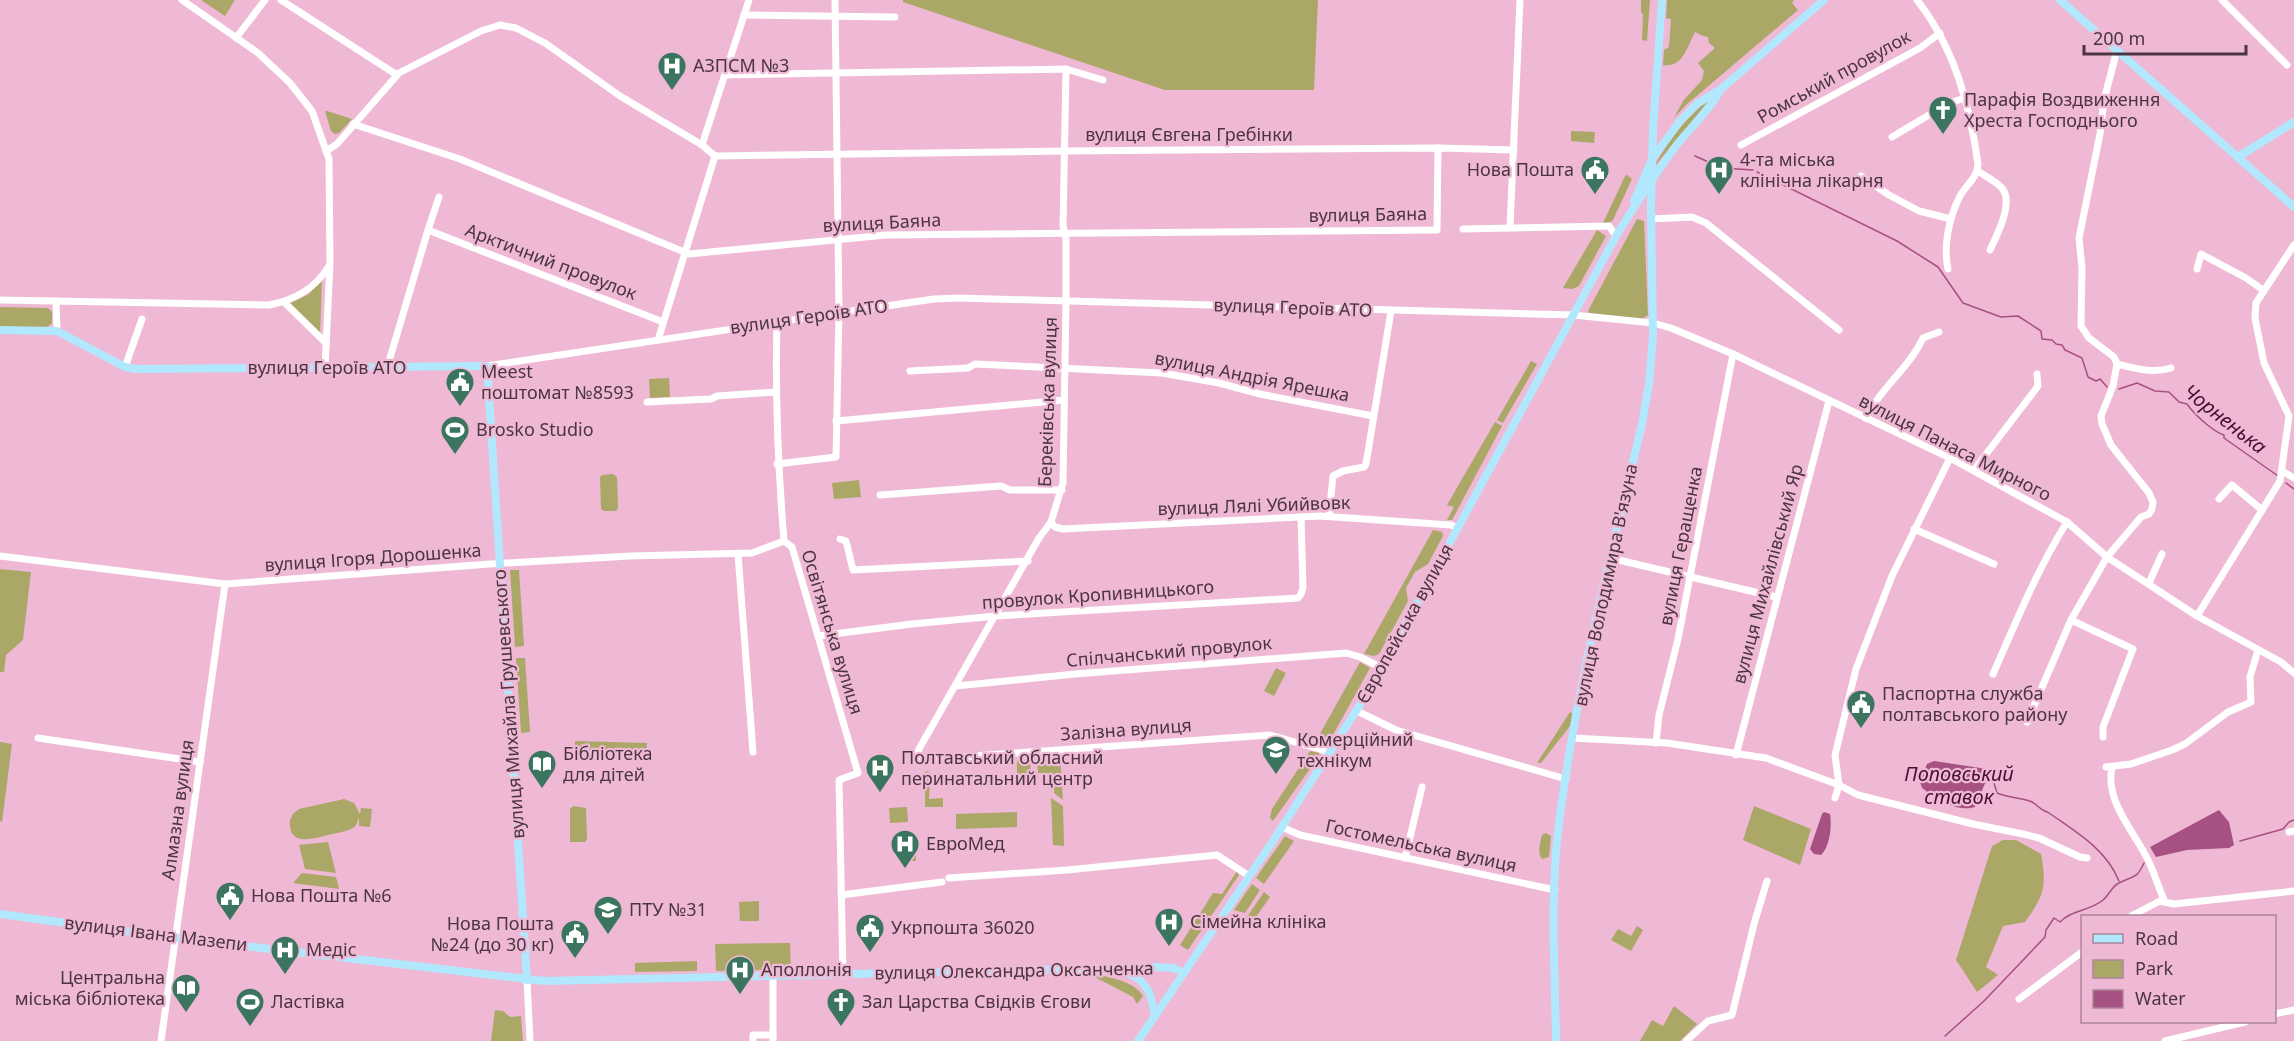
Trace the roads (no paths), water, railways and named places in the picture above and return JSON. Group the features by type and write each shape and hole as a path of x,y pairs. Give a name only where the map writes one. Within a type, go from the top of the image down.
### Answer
{"main road":[{"name":"вулиця Володимира В'язуна","path":"1556,1041 1555,890 1558,834 1573,738 1610,558 1642,424 1649,376 1653,323 1651,181 1662,0"},
{"name":"Європейська вулиця","path":"1626,220 1652,159 1680,121 1698,103 1721,89 1824,0"},
{"path":"2060,0 2294,207"},
{"name":"Європейська вулиця","path":"1138,1041 1357,711 1616,236 1651,181 1715,101 1721,89"},
{"path":"2238,157 2294,122"},
{"name":"вулиця Героїв АТО","path":"0,330 57,331 124,367 487,366"},
{"name":"вулиця Михайла Грушевського","path":"487,366 527,980"},
{"name":"вулиця Івана Мазепи","path":"0,914 176,938 527,980"},
{"path":"1112,968 1134,976 1144,984 1151,996 1155,1016"},
{"name":"вулиця Олександра Оксанченка","path":"527,980 773,977 1112,968 1174,968 1184,973"}],"street":[{"path":"182,0 258,53 290,83 312,111 329,159 330,263 325,368"},
{"path":"236,38 265,0"},
{"path":"281,0 397,75"},
{"path":"702,145 749,0"},
{"path":"777,464 836,457 838,153 835,0"},
{"path":"1510,227 1520,0"},
{"path":"1917,0 1940,33 1948,50 1965,98 1974,136 1978,171 1960,196 1951,219 1945,258 1948,269"},
{"path":"2222,0 2287,64"},
{"path":"744,15 895,17"},
{"path":"326,151 337,144 397,75 492,27 508,25 545,43 620,96 702,145 715,156 658,340"},
{"name":"Ромський провулок","path":"1741,145 1920,48 1940,33"},
{"path":"2027,722 2071,620 2107,557 2141,517 2149,514 2153,502 2149,493 2110,445 2102,424 2101,416 2114,386 2117,364 2114,357 2090,338 2081,326 2082,268 2079,238 2100,134 2104,100 2117,50"},
{"path":"725,75 1066,69 1103,80"},
{"name":"Береківська вулиця","path":"921,759 917,757 918,752 1039,538 1052,522 1062,490 1066,300 1064,233 1066,69"},
{"path":"1892,137 1949,103 1965,98"},
{"name":"вулиця Баяна","path":"353,124 460,159 685,254 886,235 1437,230 1438,148"},
{"name":"вулиця Євгена Гребінки","path":"715,156 1438,148 1514,150"},
{"path":"1978,171 2003,188 2006,196 2003,222 1990,250"},
{"path":"1861,176 1889,195 1919,210 1951,219"},
{"path":"387,368 439,197"},
{"path":"1651,219 1692,217 1706,224 1839,330"},
{"path":"1463,229 1609,226 1616,236"},
{"name":"Арктичний провулок","path":"428,230 663,322"},
{"path":"2197,616 2280,481 2289,416 2264,363 2257,337 2256,303 2294,245"},
{"path":"2197,269 2201,254 2246,278 2263,290"},
{"path":"0,300 260,306 284,302 314,285 330,263"},
{"name":"вулиця Героїв АТО","path":"487,366 934,300 1066,300 1573,315"},
{"path":"56,301 57,331"},
{"path":"284,302 326,343"},
{"path":"1329,516 1333,476 1340,472 1364,467 1366,464 1390,311"},
{"name":"вулиця Панаса Мирного","path":"1573,315 1671,327 1733,354 1950,458 2067,522 2107,557 2197,616 2281,662 2294,673"},
{"path":"124,367 142,319"},
{"name":"Освітянська вулиця","path":"777,322 775,392 777,464 784,541 792,547 858,773 839,780 841,895"},
{"path":"1865,418 1873,403 1914,357 1923,338 1939,332"},
{"name":"вулиця Геращенка","path":"1656,742 1659,715 1678,639 1733,354"},
{"name":"вулиця Андрія Ярешка","path":"910,371 968,368 975,364 1162,373 1219,382 1260,394 1373,416"},
{"path":"2117,364 2143,370 2162,371 2171,368"},
{"path":"1974,470 2038,386 2037,374"},
{"path":"646,402 711,399 717,396 775,392"},
{"path":"836,421 1064,400"},
{"name":"вулиця Михайлівський Яр","path":"1736,755 1829,401"},
{"path":"1835,798 1839,785 1835,755 1850,689 1876,611 1950,458"},
{"path":"2282,471 2294,478"},
{"path":"2219,499 2232,485 2262,510"},
{"path":"880,495 1001,486 1010,490 1062,490"},
{"name":"вулиця Лялі Убийвовк","path":"1052,522 1055,527 1063,529 1329,516 1452,525 1458,528"},
{"name":"провулок Кропивницького","path":"818,636 996,616 1298,598 1303,588 1301,517"},
{"path":"1994,674 2031,587 2067,522"},
{"path":"1914,529 1994,564"},
{"path":"840,539 846,541 851,569 855,570 1028,561"},
{"name":"вулиця Ігоря Дорошенка","path":"0,556 225,584 630,556 752,553 784,541"},
{"path":"738,554 753,752"},
{"path":"2149,583 2162,554"},
{"path":"1610,558 1776,597"},
{"name":"Алмазна вулиця","path":"161,1041 225,584"},
{"path":"2071,620 2133,649 2103,727 2103,737"},
{"path":"2165,902 2150,864 2123,818 2110,778 2109,767 2131,764 2178,747 2228,712 2251,702 2250,677 2258,650"},
{"name":"Спілчанський провулок","path":"956,686 1075,674 1346,653 1382,668"},
{"path":"1357,711 1396,730 1566,779"},
{"name":"Залізна вулиця","path":"921,759 1270,735 1323,750 1329,754"},
{"path":"38,738 200,762"},
{"path":"1573,738 1656,742 1766,759 1839,785 1858,795 2031,836 2087,858"},
{"path":"1406,858 1422,787"},
{"name":"Гостомельська вулиця","path":"1282,827 1300,835 1555,890"},
{"path":"950,878 1067,870 1217,855 1249,876"},
{"path":"1686,1041 1708,1021 1732,1015 1767,881"},
{"path":"843,975 841,895 942,882"},
{"path":"2133,915 2160,902 2174,904 2294,891"},
{"path":"2019,999 2081,953"},
{"path":"753,1041 753,1035 773,1038 773,977"},
{"name":"вулиця Михайла Грушевського","path":"527,980 530,1041"},
{"path":"2276,1014 2294,1010"},
{"path":"2165,1041 2205,1028 2238,1023"}],"water":[{"name":"Поповський ставок","path":"1934,761 1987,769 1989,774 1975,807 1954,806 1922,788 1920,782 1927,764"},
{"path":"2219,810 2229,822 2234,845 2229,848 2187,850 2156,857 2150,847"},
{"path":"1824,812 1830,814 1828,841 1821,855 1814,854 1810,849"}],"waterway":[{"name":"Чорненька","path":"1695,156 1722,168 1753,170"},
{"name":"Чорненька","path":"1757,172 1897,241 1938,267 1963,303 2001,317 2018,316 2041,331 2042,339 2052,340 2062,345 2065,350 2082,358 2088,377 2096,381 2100,379 2107,387"},
{"name":"Чорненька","path":"2119,389 2137,383 2155,391 2169,392 2179,402 2187,404 2204,422 2224,435 2224,438 2278,476"},
{"name":"Чорненька","path":"2286,483 2294,489"},
{"path":"1994,783 1997,793 2032,802 2080,834 2098,850 2119,881"},
{"path":"2240,841 2283,829 2294,820"},
{"path":"1945,1036 1984,1001 2045,937 2046,930 2054,918 2060,922 2070,915 2098,904 2117,884 2137,875 2144,863"}],"place":[{"name":"АЗПСМ №3","path":"672,92"},
{"name":"Парафія Воздвиження Хреста Господнього","path":"1943,136"},
{"name":"Нова Пошта","path":"1595,196"},
{"name":"4-та міська клінічна лікарня","path":"1719,196"},
{"name":"Meest поштомат №8593","path":"460,408"},
{"name":"Brosko Studio","path":"455,456"},
{"name":"Паспортна служба полтавського району","path":"1861,730"},
{"name":"Комерційний технікум","path":"1276,776"},
{"name":"Бібліотека для дітей","path":"542,790"},
{"name":"Полтавський обласний перинатальний центр","path":"880,794"},
{"name":"ЕвроМед","path":"905,870"},
{"name":"Нова Пошта №6","path":"230,922"},
{"name":"ПТУ №31","path":"608,936"},
{"name":"Сімейна клініка","path":"1169,948"},
{"name":"Укрпошта 36020","path":"870,954"},
{"name":"Нова Пошта №24 (до 30 кг)","path":"575,960"},
{"name":"Медіс","path":"285,976"},
{"name":"Аполлонія","path":"740,996"},
{"name":"Центральна міська бібліотека","path":"186,1014"},
{"name":"Ластівка","path":"250,1028"},
{"name":"Зал Царства Cвідків Єгови","path":"841,1028"}]}
